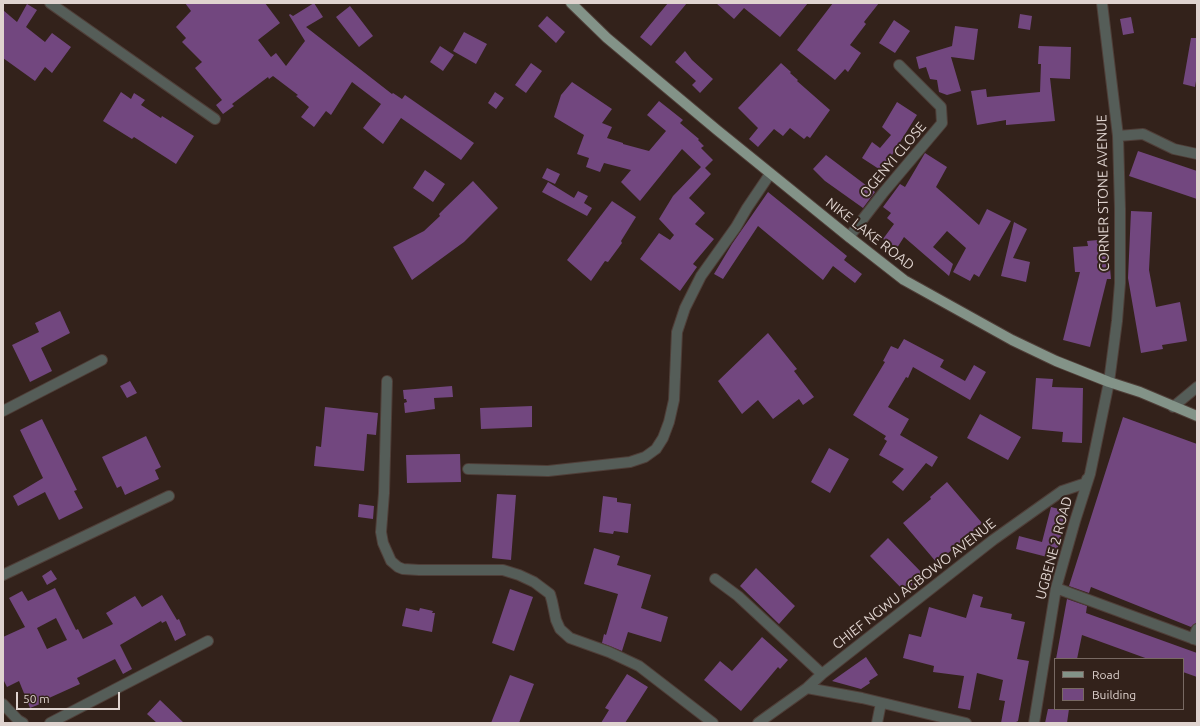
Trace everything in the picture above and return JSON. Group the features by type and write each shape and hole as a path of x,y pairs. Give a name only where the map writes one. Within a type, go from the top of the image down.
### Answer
{"main road":[{"name":"NIKE LAKE ROAD","path":"571,3 607,38 770,174 904,280 1012,340 1109,382 1140,392 1197,416"}],"street":[{"path":"50,3 215,119"},
{"name":"CORNER STONE AVENUE","path":"1102,3 1118,136 1120,209 1120,283 1117,321 1109,382"},
{"name":"OGENYI CLOSE","path":"849,237 883,193 942,123 941,107 900,65"},
{"path":"1118,136 1143,134 1174,149 1197,154"},
{"path":"468,469 548,471 630,462 645,457 656,449 663,438 669,422 674,400 677,332 685,308 701,276 736,227 770,174"},
{"path":"3,411 102,360"},
{"path":"387,381 384,486 380,532 391,562 403,569 503,570 534,582 550,594 560,630 570,638 609,652 639,666 713,723"},
{"name":"UGBENE 2 ROAD","path":"1034,723 1056,588 1090,474 1109,382"},
{"path":"1173,407 1197,387"},
{"name":"CHIEF NGWU AGBOWO AVENUE","path":"758,723 807,688 822,674 993,540 1062,491 1086,483 1090,474"},
{"path":"3,575 169,496"},
{"path":"715,579 738,596 822,674"},
{"path":"1056,588 1195,640 1197,629"},
{"path":"50,723 208,641"},
{"path":"807,688 832,692 966,723"},
{"path":"878,723 881,703"},
{"path":"3,704 18,720 23,723"}],"building":[{"path":"185,3 265,3 280,23 258,40 271,57 276,53 286,66 305,41 289,15 290,14 293,16 314,3 323,17 306,27 392,94 393,93 402,99 405,95 474,143 461,160 401,118 383,144 363,128 381,104 352,82 331,115 326,111 314,127 301,117 309,107 296,96 298,95 273,76 269,79 268,77 232,104 234,106 223,114 216,105 222,100 195,68 202,62 182,42 186,38 176,27 191,11"},
{"path":"668,3 687,3 651,46 640,37"},
{"path":"716,3 808,3 780,37 744,8 734,19"},
{"path":"833,3 879,3 864,22 866,24 850,45 861,53 848,72 845,69 835,80 797,50"},
{"path":"27,4 37,10 26,27 45,42 52,33 71,47 52,73 45,67 35,81 3,58 3,10 17,22"},
{"path":"350,6 373,36 359,47 336,17"},
{"path":"1020,14 1032,16 1030,30 1018,28"},
{"path":"547,16 565,32 556,43 538,26"},
{"path":"1131,17 1134,33 1123,35 1120,19"},
{"path":"894,20 910,31 895,53 879,43"},
{"path":"955,26 978,29 974,60 951,57 961,91 947,95 939,92 937,80 930,79 926,67 919,69 916,57 952,46"},
{"path":"464,32 487,44 476,64 453,51"},
{"path":"1191,38 1197,38 1197,75 1195,87 1183,84"},
{"path":"440,46 454,55 443,71 430,62"},
{"path":"1039,46 1071,47 1070,79 1050,78 1055,121 1006,125 1006,120 977,125 971,91 986,89 987,97 1040,92 1041,64 1038,64"},
{"path":"685,51 692,60 713,79 700,93 692,85 696,81 675,62"},
{"path":"531,63 542,71 526,93 515,85"},
{"path":"781,63 791,72 790,73 798,80 797,81 830,110 810,138 807,136 804,139 790,128 783,136 774,129 758,147 749,139 758,128 738,108"},
{"path":"572,82 612,109 602,123 612,127 607,138 649,151 666,131 647,115 659,101 683,120 680,123 699,139 698,140 704,146 701,148 713,160 705,168 711,174 689,198 705,213 695,224 714,239 693,264 697,267 680,291 640,259 659,233 670,240 674,235 659,219 673,196 701,167 682,149 640,201 621,182 631,170 604,163 600,172 586,167 589,158 577,154 584,135 554,117 561,95"},
{"path":"121,92 131,99 134,93 145,100 141,105 194,136 176,164 134,137 132,139 103,121"},
{"path":"495,92 504,98 496,109 488,103"},
{"path":"897,102 917,115 882,171 862,158 872,142 880,148 891,135 882,127"},
{"path":"1138,151 1197,171 1197,199 1129,176"},
{"path":"925,153 947,167 936,187 979,225 987,209 1011,221 979,277 974,274 970,281 953,272 966,248 947,231 933,247 953,264 949,276 904,237 897,248 883,239 894,224 887,218 891,213 883,207 900,184 905,187"},
{"path":"826,155 875,192 863,208 825,181 813,169"},
{"path":"547,168 560,174 555,184 542,178"},
{"path":"425,170 445,184 433,202 413,188"},
{"path":"473,181 498,208 464,242 412,280 393,247 424,231"},
{"path":"548,182 574,198 578,191 588,196 584,203 592,208 587,216 542,192"},
{"path":"768,192 847,256 844,260 862,274 855,283 833,266 823,280 758,226 723,279 714,274 732,244"},
{"path":"612,201 636,217 621,241 622,243 608,262 605,261 591,281 567,260"},
{"path":"1131,211 1152,212 1149,270 1156,307 1180,302 1187,341 1162,345 1163,349 1141,353 1128,278"},
{"path":"1014,222 1027,229 1013,258 1030,262 1026,282 1001,276"},
{"path":"1098,240 1099,246 1108,245 1111,279 1107,279 1090,347 1063,340 1080,272 1075,272 1073,247 1088,246 1087,241"},
{"path":"60,311 70,333 41,348 52,371 30,382 12,345 39,332 35,323"},
{"path":"768,333 797,369 794,371 814,397 803,405 799,399 773,419 758,400 742,414 718,381"},
{"path":"904,339 944,360 940,367 965,381 974,365 986,372 970,400 913,367 908,378 906,377 888,407 909,419 900,435 938,457 932,467 926,463 903,491 892,482 904,469 879,455 887,441 884,439 886,436 853,415 885,362 883,361 891,346 898,349"},
{"path":"1036,378 1053,379 1052,387 1083,388 1082,443 1062,442 1063,432 1032,429"},
{"path":"130,381 137,393 127,398 120,386"},
{"path":"452,386 453,397 434,398 435,409 405,413 404,403 407,402 406,399 404,399 403,390"},
{"path":"532,406 532,427 481,429 480,408"},
{"path":"325,407 378,413 376,435 367,434 364,471 314,466 316,446 321,447"},
{"path":"980,414 1021,437 1008,460 967,438"},
{"path":"1123,417 1197,444 1197,619 1196,623 1191,627 1091,587 1089,593 1069,586"},
{"path":"42,419 77,490 74,491 83,508 59,520 45,492 18,506 13,496 43,478 20,430"},
{"path":"146,436 161,467 155,470 159,479 125,495 121,486 117,488 102,457"},
{"path":"829,448 849,459 830,493 811,482"},
{"path":"460,454 461,482 407,483 406,455"},
{"path":"947,482 982,523 937,563 903,523 931,499 930,497"},
{"path":"497,494 516,495 511,560 492,558"},
{"path":"603,496 617,498 617,502 631,504 628,533 614,531 613,534 599,532"},
{"path":"359,504 374,506 373,519 358,517"},
{"path":"1051,507 1067,511 1055,559 1016,549 1019,536 1042,542"},
{"path":"888,538 923,574 905,592 870,556"},
{"path":"594,548 620,556 617,565 651,575 641,608 668,617 661,642 628,632 622,651 602,643 604,634 606,635 618,594 584,584"},
{"path":"756,568 795,606 779,624 740,586"},
{"path":"51,570 57,579 47,585 42,576"},
{"path":"55,588 76,630 78,629 83,639 113,624 106,613 135,596 142,607 162,595 177,620 179,619 186,635 175,641 166,621 162,623 161,621 120,645 132,669 123,674 115,659 77,678 80,684 49,698 50,700 30,708 19,681 7,687 3,679 3,637 25,627 9,598 22,591 28,601","holes":["56,618 67,640 47,649 37,628"]},
{"path":"510,589 533,597 514,651 492,643"},
{"path":"973,594 983,597 980,607 1012,614 1011,619 1025,622 1017,659 1029,661 1018,721 1014,723 1001,723 1005,701 999,700 1003,680 977,673 970,710 958,708 964,676 933,672 934,666 903,658 909,634 921,637 929,607 966,618"},
{"path":"1067,599 1087,606 1086,613 1197,653 1197,677 1184,672 1184,658 1145,658 1082,635 1077,658 1056,658"},
{"path":"406,608 419,611 420,608 433,611 432,613 435,613 432,632 402,626"},
{"path":"762,637 788,660 780,669 778,667 741,711 704,680 720,661 732,671"},
{"path":"866,657 878,675 869,681 870,683 861,689 832,681"},
{"path":"627,674 648,687 625,723 601,723 609,710 605,708"},
{"path":"510,675 534,684 519,723 491,723"},
{"path":"160,700 184,723 157,723 147,714"},
{"path":"1048,709 1069,710 1067,723 1045,723"}]}
